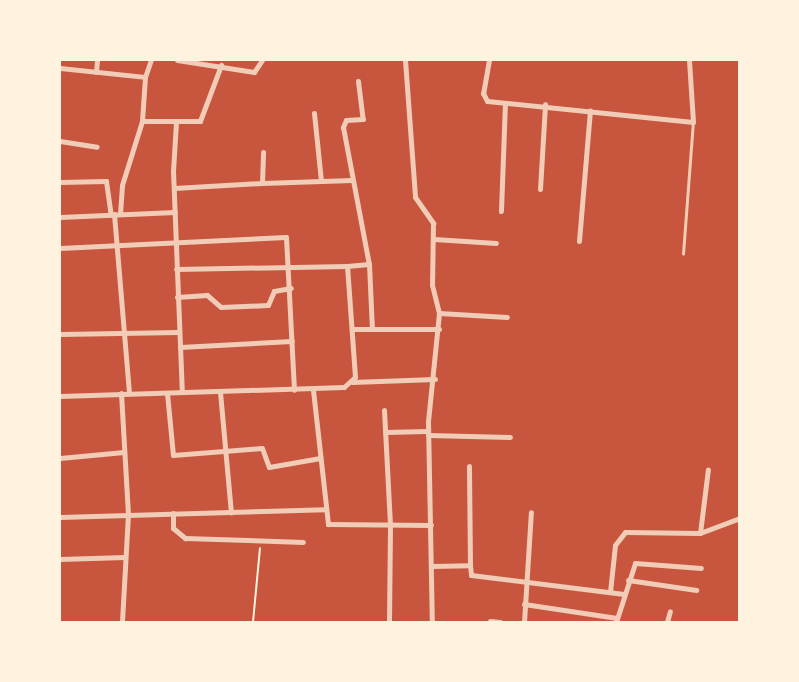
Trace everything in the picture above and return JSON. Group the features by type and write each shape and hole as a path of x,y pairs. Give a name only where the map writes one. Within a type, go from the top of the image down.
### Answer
{"street":[{"path":"96,72 97,60"},
{"path":"115,214 142,121 145,77 151,60"},
{"path":"177,60 254,72 262,60"},
{"path":"405,60 415,197 433,223 432,285 439,313 428,433 432,622"},
{"path":"488,60 483,97 505,103 545,104 693,121 689,60"},
{"path":"142,121 176,122 204,118 221,65"},
{"path":"60,68 145,77"},
{"path":"358,81 363,119 343,122 369,264 372,329"},
{"path":"501,211 505,103"},
{"path":"540,189 545,104"},
{"path":"579,241 590,110"},
{"path":"314,113 321,181"},
{"path":"176,122 174,212 182,392"},
{"path":"60,141 97,147"},
{"path":"262,183 263,152"},
{"path":"174,188 352,180"},
{"path":"60,182 106,181 115,214 129,393"},
{"path":"60,216 174,212"},
{"path":"60,248 286,237 290,267 294,390"},
{"path":"434,239 496,243"},
{"path":"176,269 369,264"},
{"path":"347,266 352,329 352,382"},
{"path":"177,297 207,295 221,307 268,306 274,291 291,288"},
{"path":"439,313 507,317"},
{"path":"352,329 439,329"},
{"path":"60,334 179,332"},
{"path":"180,347 292,341"},
{"path":"60,396 313,390 344,387 352,382 435,379"},
{"path":"313,390 325,509 330,526 431,524"},
{"path":"220,391 231,512"},
{"path":"121,393 128,514 122,622"},
{"path":"167,393 173,455 262,448 269,467 320,458"},
{"path":"384,410 390,526 389,622"},
{"path":"385,432 510,437"},
{"path":"60,458 124,452"},
{"path":"469,467 471,575 624,594"},
{"path":"699,533 708,469"},
{"path":"60,517 325,509"},
{"path":"524,622 531,512"},
{"path":"173,513 173,528 185,538 303,541"},
{"path":"610,592 615,545 625,532 699,533 740,519"},
{"path":"60,559 125,557"},
{"path":"524,604 617,620 628,580 638,563 701,568"},
{"path":"431,566 470,565"},
{"path":"628,580 696,590"},
{"path":"667,622 670,611"},
{"path":"490,621 500,622"}],"lane":[{"path":"683,254 693,121"}],"path":[{"path":"253,622 261,540"}]}
